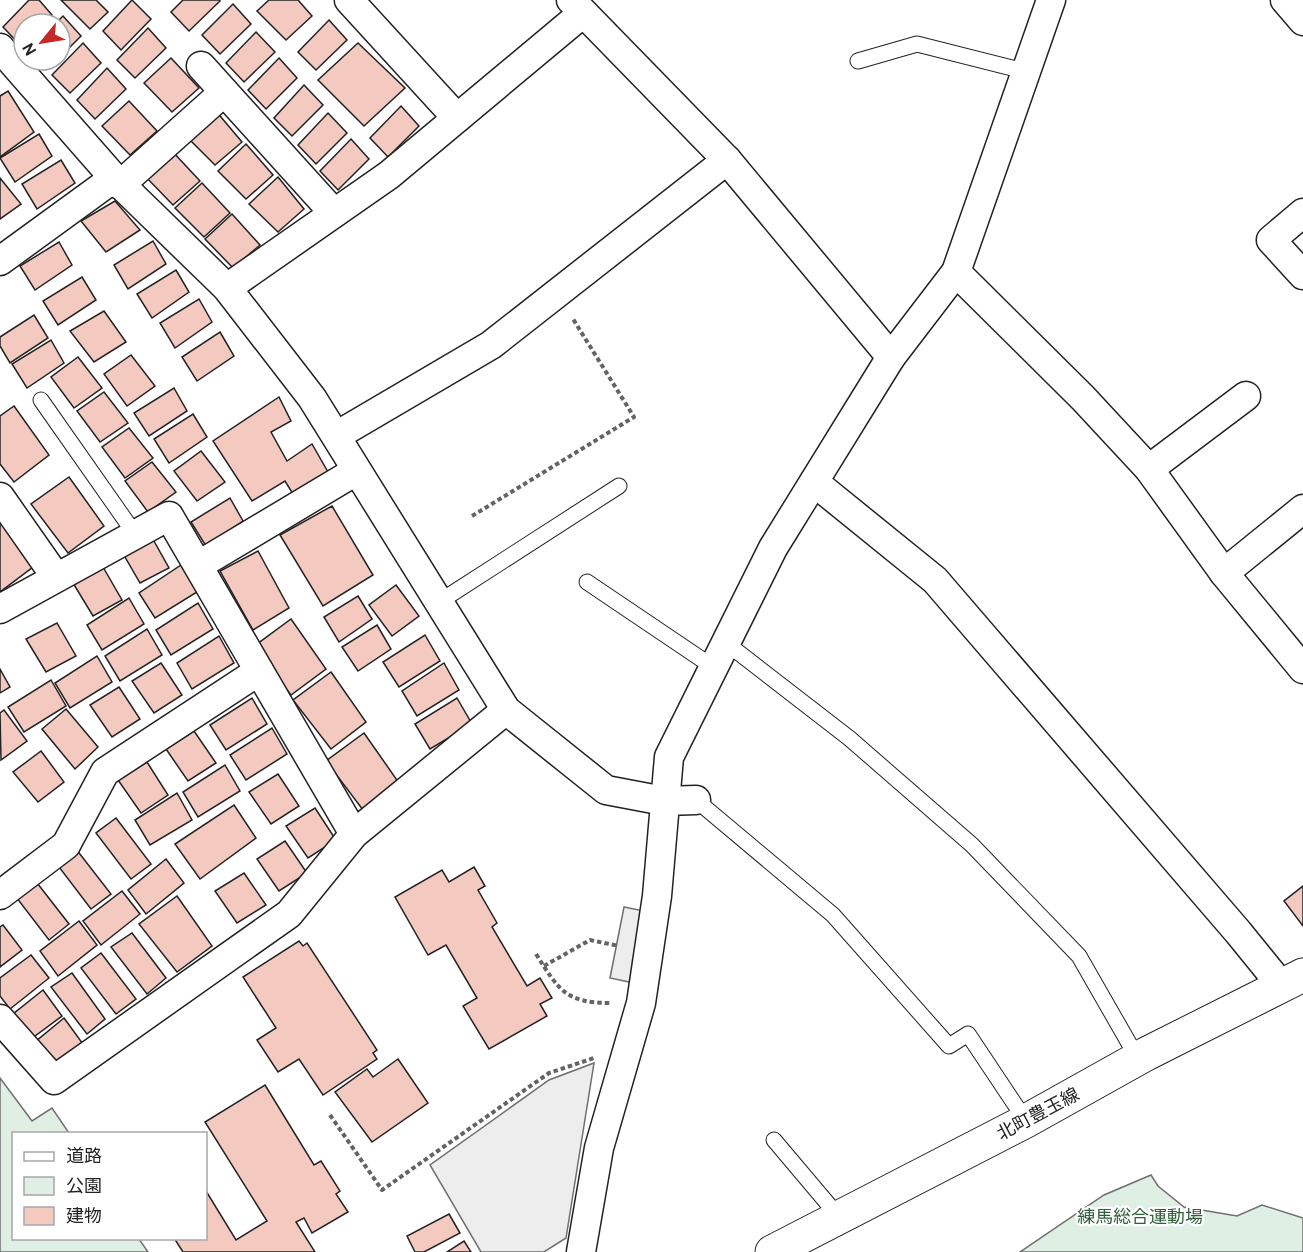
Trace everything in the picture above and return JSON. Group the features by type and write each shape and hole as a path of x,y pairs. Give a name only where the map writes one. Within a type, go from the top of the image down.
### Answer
{"main road":[{"name":"北町豊玉線","path":"772,1252 1292,980"}],"street":[{"path":"349,0 457,118"},
{"path":"581,1252 598,1148 642,1003 657,896 669,757 773,548 891,357 956,272 1028,72 1050,0"},
{"path":"1285,0 1303,21"},
{"path":"227,288 389,175 457,118 577,7 727,160 891,357"},
{"path":"0,48 117,182 227,288 312,398 506,710 606,789 664,801 696,800"},
{"path":"201,66 334,213"},
{"path":"0,261 117,182 224,92"},
{"path":"336,436 491,345 727,160"},
{"path":"1303,213 1271,240 1303,275"},
{"path":"956,272 1083,398 1149,469 1224,573 1303,669"},
{"path":"1149,469 1246,396"},
{"path":"199,566 356,471"},
{"path":"814,482 934,580 1238,932 1292,980"},
{"path":"0,497 56,577"},
{"path":"1224,573 1303,509"},
{"path":"0,609 169,516 354,834"},
{"path":"0,895 66,845 105,772 259,671"},
{"path":"0,1019 54,1080 289,914 354,834 506,710"}],"lane":[{"path":"858,62 917,44 1028,72"},
{"path":"41,400 135,534"},
{"path":"439,602 619,486"},
{"path":"587,582 719,655 849,738 972,845 1079,956 1138,1059"},
{"path":"696,800 833,915 949,1046 968,1034 1026,1121"},
{"path":"774,1140 839,1217"}],"path":[{"path":"472,516 634,417 557,294"},
{"path":"544,966 590,940 649,952"},
{"path":"536,954 556,987 584,1003 642,1003"},
{"path":"330,1115 382,1190 549,1073 628,1047"}],"green space":[{"path":"0,1078 32,1121 52,1108 68,1132 12,1132 12,1240 140,1240 148,1252 0,1252"},
{"name":"練馬総合運動場","path":"1151,1175 1158,1186 1184,1207 1237,1216 1262,1205 1303,1218 1303,1252 1020,1252 1104,1195"}],"shaded area":[{"path":"624,907 644,911 634,983 610,978"},
{"path":"594,1063 566,1238 544,1252 481,1252 430,1165 549,1080"}],"building":[{"path":"29,0 39,0 49,12 17,12"},
{"path":"61,0 96,0 108,12 90,29"},
{"path":"132,0 151,19 121,50 103,31"},
{"path":"183,0 220,1 189,31 171,12"},
{"path":"269,0 298,0 312,16 286,40 257,11"},
{"path":"233,4 251,24 220,54 202,35"},
{"path":"12,18 12,36 3,27"},
{"path":"329,20 347,40 316,70 298,52"},
{"path":"72,26 81,36 72,45"},
{"path":"148,28 166,48 135,78 117,60"},
{"path":"256,32 275,52 244,82 226,63"},
{"path":"83,43 101,63 70,93 52,75 55,72 72,72 72,54"},
{"path":"358,43 405,88 364,126 318,80"},
{"path":"171,58 199,88 172,112 144,83"},
{"path":"279,58 297,78 266,109 248,90"},
{"path":"107,68 126,89 95,119 77,100"},
{"path":"304,85 323,105 292,136 274,118"},
{"path":"8,91 34,132 0,157 0,96"},
{"path":"129,101 157,131 130,155 102,126"},
{"path":"401,106 419,126 388,157 370,138"},
{"path":"215,110 242,142 215,165 187,137"},
{"path":"328,113 347,133 316,164 298,145"},
{"path":"39,134 52,156 15,182 0,158"},
{"path":"351,139 369,159 338,190 320,171"},
{"path":"246,144 273,175 246,199 218,171"},
{"path":"172,151 200,181 173,205 145,176"},
{"path":"61,160 75,183 37,209 22,184"},
{"path":"278,177 304,209 278,232 249,204"},
{"path":"0,178 21,204 0,219"},
{"path":"202,183 230,213 204,237 175,208"},
{"path":"115,201 140,230 106,252 81,221"},
{"path":"232,214 260,245 233,268 205,239"},
{"path":"153,241 166,264 128,289 114,265"},
{"path":"59,242 72,265 35,290 20,266"},
{"path":"176,270 189,292 152,318 137,294"},
{"path":"82,277 96,300 58,325 43,301"},
{"path":"199,299 212,322 175,348 160,323"},
{"path":"104,311 126,342 94,362 70,331"},
{"path":"34,315 48,338 10,363 0,346 0,337"},
{"path":"220,332 234,356 197,381 182,357"},
{"path":"51,340 64,363 27,388 12,364"},
{"path":"131,355 155,386 127,406 104,374"},
{"path":"78,357 102,388 74,408 51,377"},
{"path":"174,388 187,411 149,436 134,413"},
{"path":"104,392 128,423 100,442 77,411"},
{"path":"279,397 291,421 271,432 287,461 312,444 328,472 293,494 285,481 252,501 213,441"},
{"path":"14,406 49,455 14,482 0,464 0,416"},
{"path":"193,414 207,437 169,463 154,439"},
{"path":"129,428 153,458 125,478 102,447"},
{"path":"201,451 225,482 197,501 174,471"},
{"path":"152,462 176,492 148,512 125,481"},
{"path":"69,477 104,526 68,553 31,504"},
{"path":"230,498 243,521 206,546 191,522"},
{"path":"332,506 373,575 323,606 280,535"},
{"path":"0,520 33,567 0,592"},
{"path":"150,534 169,568 140,583 121,550"},
{"path":"258,551 289,608 253,630 220,571"},
{"path":"181,565 197,592 155,618 139,593"},
{"path":"103,567 122,600 93,616 73,583"},
{"path":"396,585 419,616 392,636 369,605"},
{"path":"358,596 372,619 339,642 324,617"},
{"path":"129,598 144,624 102,650 87,625"},
{"path":"198,603 213,629 171,655 156,630"},
{"path":"291,619 326,669 291,695 253,647"},
{"path":"57,623 76,656 46,672 26,639"},
{"path":"377,625 391,649 358,671 342,647"},
{"path":"147,629 162,655 120,681 105,656"},
{"path":"425,635 440,661 399,687 383,662"},
{"path":"219,636 234,663 192,689 177,663"},
{"path":"97,656 112,682 70,708 55,683"},
{"path":"161,663 182,695 154,713 132,681"},
{"path":"444,663 459,690 417,716 402,691"},
{"path":"0,669 10,687 0,693"},
{"path":"331,672 366,722 331,749 293,700"},
{"path":"51,680 66,706 24,732 8,707"},
{"path":"119,687 140,719 112,737 90,705"},
{"path":"252,698 267,724 226,750 210,725"},
{"path":"457,698 472,724 430,749 415,724"},
{"path":"66,709 98,747 75,769 42,729"},
{"path":"4,710 27,741 1,760 0,713"},
{"path":"272,728 287,754 246,780 230,755"},
{"path":"194,731 216,763 188,781 166,749"},
{"path":"364,733 399,783 363,810 326,761"},
{"path":"41,751 64,782 38,802 13,772"},
{"path":"147,762 168,795 141,813 118,780"},
{"path":"225,765 240,791 198,817 183,792"},
{"path":"278,774 299,806 271,824 249,792"},
{"path":"177,793 192,820 150,845 135,820"},
{"path":"234,805 256,838 200,879 175,844"},
{"path":"315,808 336,840 308,858 286,826"},
{"path":"116,818 151,864 131,879 96,833"},
{"path":"285,841 307,873 279,891 257,859"},
{"path":"76,849 111,894 91,909 56,863"},
{"path":"166,859 184,883 146,914 128,890"},
{"path":"474,867 485,886 478,890 497,923 492,927 527,986 540,978 552,998 540,1004 547,1016 489,1049 463,1006 477,998 446,945 428,955 395,897 442,870 449,882"},
{"path":"244,873 266,905 237,923 215,891"},
{"path":"34,879 69,924 49,940 13,893"},
{"path":"1303,886 1303,926 1284,901"},
{"path":"122,891 140,914 101,945 83,921"},
{"path":"177,896 212,946 177,972 139,924"},
{"path":"79,921 97,945 58,976 40,951"},
{"path":"3,925 22,950 0,967 0,927"},
{"path":"132,933 166,978 147,994 111,947"},
{"path":"299,941 303,946 307,943 377,1050 373,1053 377,1059 323,1095 299,1059 278,1072 257,1040 276,1028 243,977"},
{"path":"101,953 136,999 116,1014 81,968"},
{"path":"31,955 49,978 10,1009 0,996 0,978"},
{"path":"72,973 105,1019 87,1034 51,987"},
{"path":"43,990 62,1016 31,1039 13,1014"},
{"path":"64,1018 83,1044 52,1067 35,1042"},
{"path":"398,1059 428,1103 372,1142 335,1092 367,1069 373,1077"},
{"path":"265,1085 314,1165 321,1161 340,1191 336,1194 348,1212 312,1233 304,1218 296,1222 315,1252 183,1252 175,1240 207,1240 207,1193 236,1240 267,1221 205,1122"},
{"path":"449,1214 460,1233 424,1252 415,1252 407,1236"},
{"path":"464,1241 471,1252 447,1252"}]}
